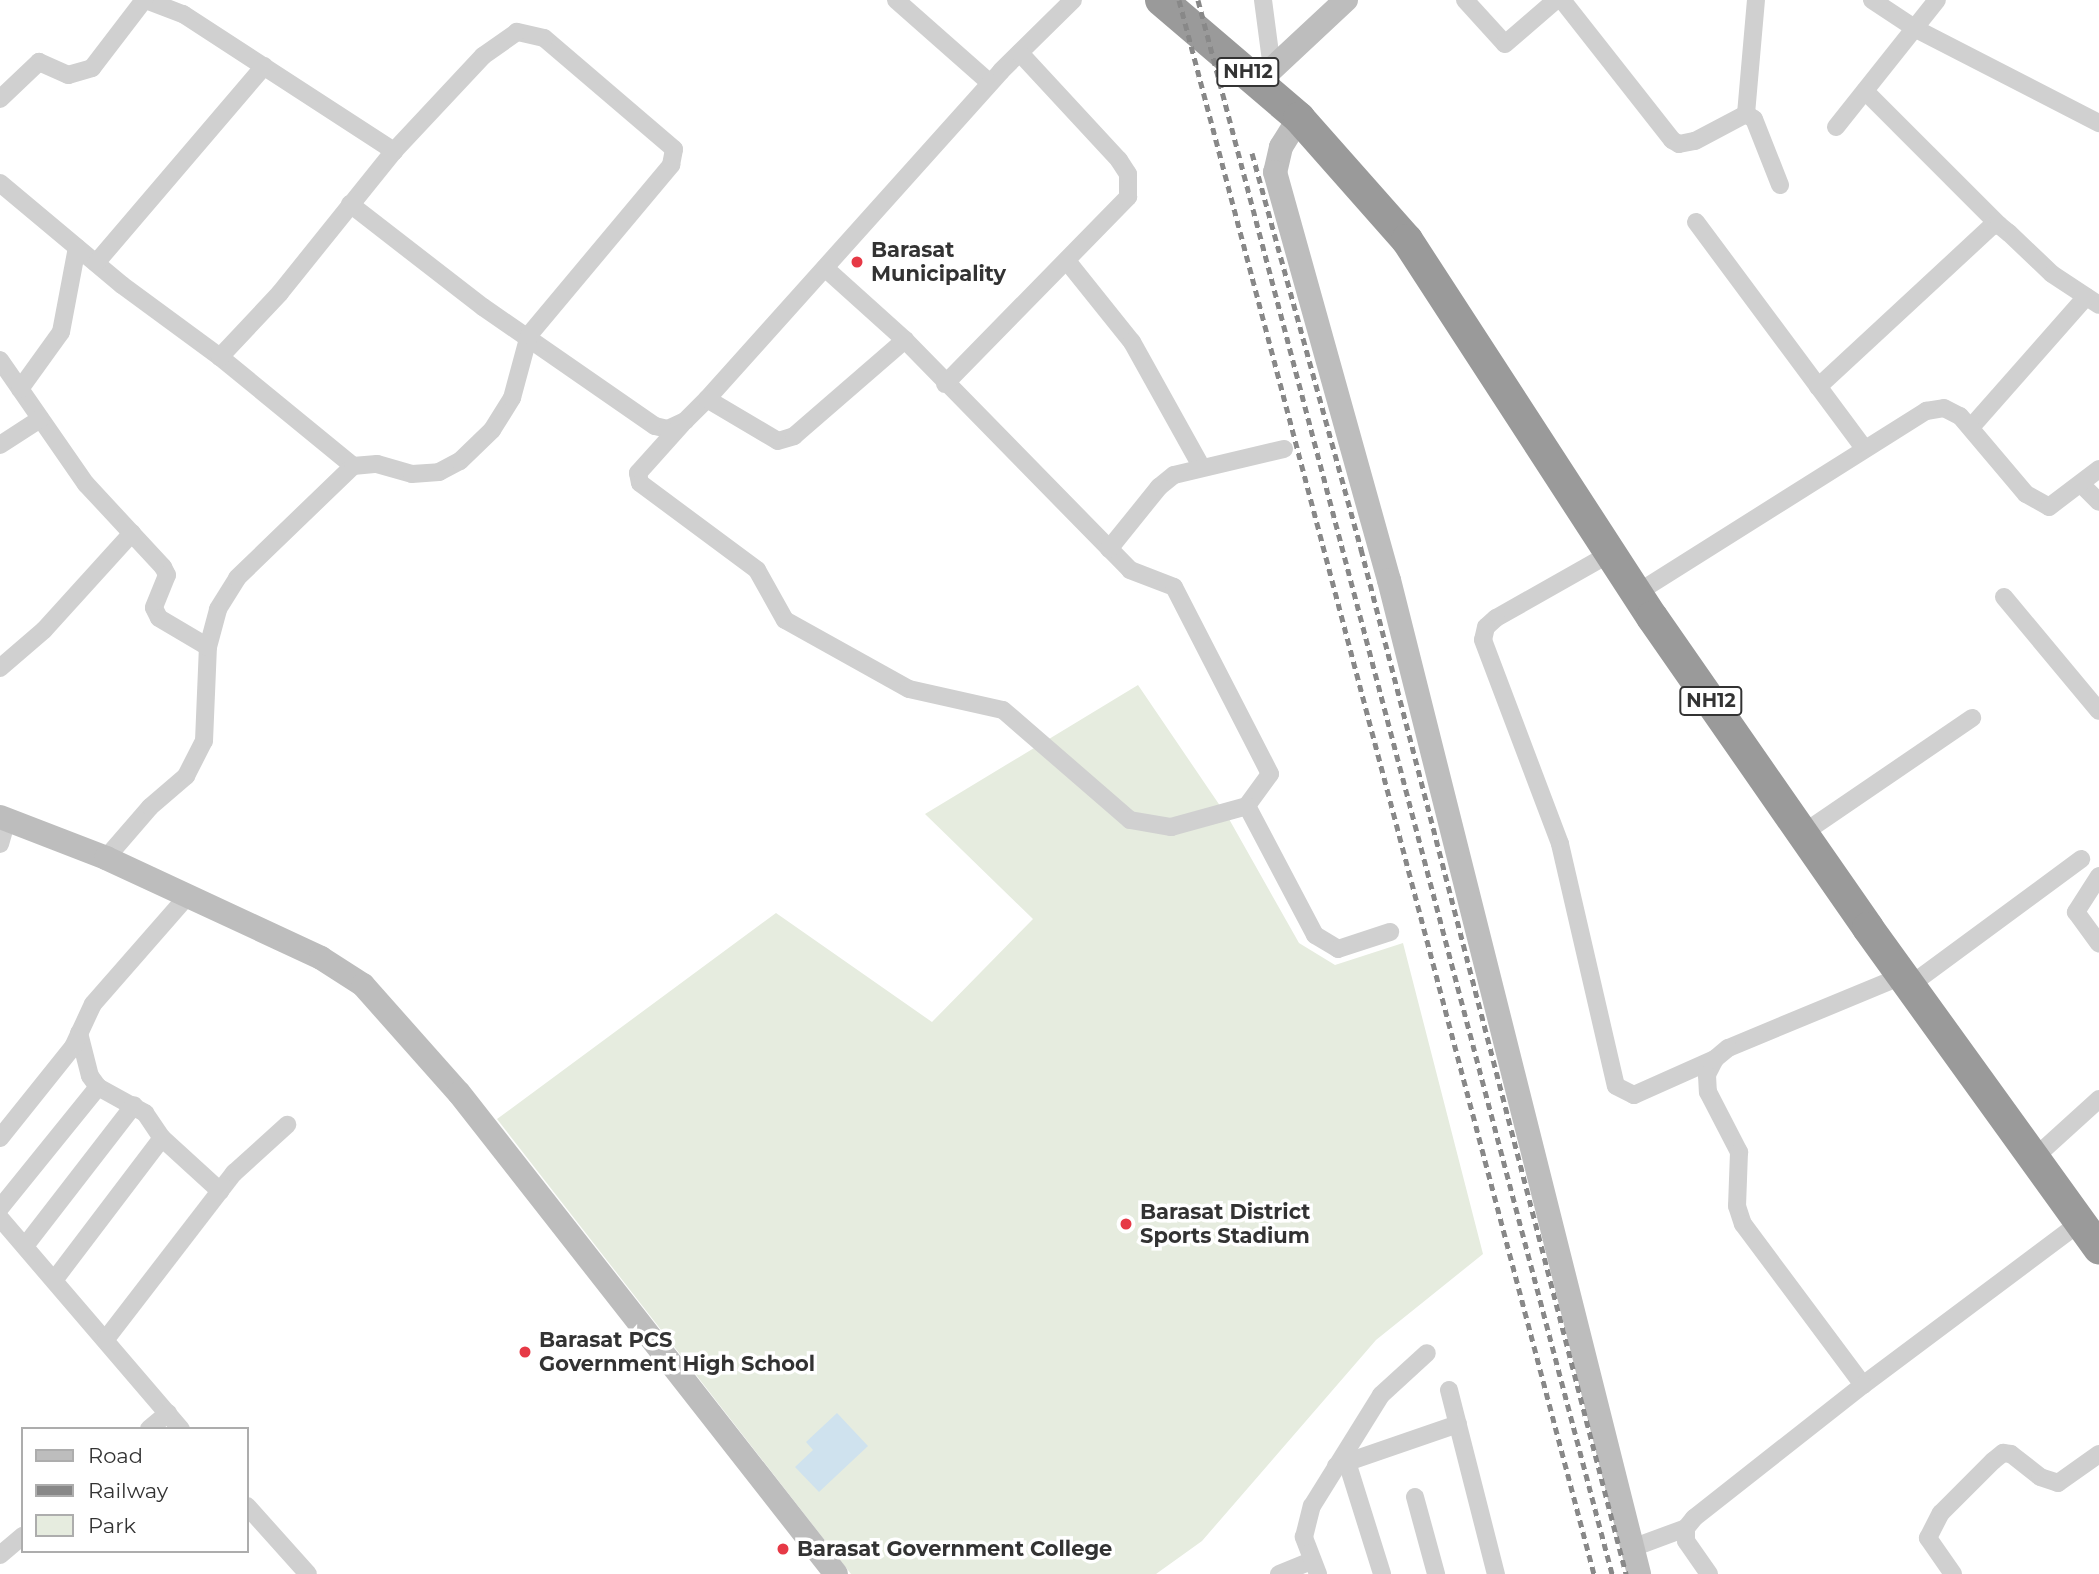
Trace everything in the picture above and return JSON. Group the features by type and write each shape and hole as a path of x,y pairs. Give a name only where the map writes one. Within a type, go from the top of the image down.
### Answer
{"highway":[{"name":"NH12","path":"1161,0 1266,74 1299,118 1407,240 1637,593 1802,834 2099,1248"}],"street":[{"path":"0,99 39,62 68,75 92,68 145,0 183,14 394,151"},
{"path":"895,0 990,83"},
{"path":"825,268 905,341 1130,570 1174,587 1270,774 1247,806 1171,827 1130,820 1003,710 909,689 785,620 757,570 640,483 638,473 990,83 1073,0"},
{"path":"1263,0 1266,74"},
{"path":"1266,74 1346,0"},
{"path":"1465,0 1505,44 1556,0"},
{"path":"1562,0 1672,140 1679,144 1695,141 1746,114"},
{"path":"1746,114 1756,0"},
{"path":"1872,0 1916,29 2099,122"},
{"path":"1836,127 1937,0"},
{"path":"106,858 150,807 186,776 204,741 208,647 218,609 237,578 353,466 377,464 412,474 439,472 460,461 492,430 512,398 529,335 676,159 674,149 544,38 517,32 483,56 394,151 280,293 220,357"},
{"path":"945,384 1128,197 1128,174 1020,52"},
{"path":"96,263 264,66"},
{"path":"1865,91 1999,225 2052,274 2092,301 1973,425"},
{"path":"1746,114 1754,119 1780,185"},
{"path":"1299,118 1281,146 1275,172 1392,593 1639,1574"},
{"path":"0,183 96,263 220,357 353,466"},
{"path":"350,204 450,284 529,335 654,426 668,429 685,421"},
{"path":"1696,222 1864,448"},
{"path":"1818,387 1981,235 1999,225"},
{"path":"20,389 61,332 77,247"},
{"path":"1067,261 1145,363 1202,468"},
{"path":"706,399 778,441 794,436 905,341"},
{"path":"0,360 86,484 167,575 154,608 159,618 208,647"},
{"path":"1637,593 1926,411 1944,408 1973,425 2036,502 2049,507 2099,468"},
{"path":"0,445 40,419"},
{"path":"1109,549 1158,487 1174,475 1284,449"},
{"path":"2081,484 2099,502"},
{"path":"0,668 44,630 132,533"},
{"path":"1611,553 1496,618 1486,627 1483,640 1560,844 1616,1086 1634,1096 1715,1059 1728,1048 1905,981 2081,859"},
{"path":"2004,597 2099,711"},
{"path":"1802,834 1972,718"},
{"path":"1247,806 1315,935 1326,946 1338,949 1390,932"},
{"path":"0,844 3,818 106,858 185,899 321,958 363,985 394,1015 554,1211 836,1574"},
{"path":"2099,876 2076,912 2099,944"},
{"path":"0,1138 64,1060 93,1004 185,899"},
{"path":"79,1033 90,1076 98,1087 134,1105 155,1124 162,1138 220,1191"},
{"path":"1715,1059 1707,1075 1708,1092 1740,1152 1739,1215 1863,1385"},
{"path":"0,1208 98,1087"},
{"path":"2034,1158 2099,1099"},
{"path":"25,1246 134,1105"},
{"path":"106,1339 220,1191 287,1125"},
{"path":"55,1279 162,1138"},
{"path":"0,1218 179,1427"},
{"path":"1632,1548 1686,1528 1863,1385 2081,1222"},
{"path":"1279,1574 1315,1568 1304,1537 1305,1523 1381,1395 1427,1353"},
{"path":"1449,1390 1496,1574"},
{"path":"151,1427 168,1413"},
{"path":"1342,1464 1458,1424"},
{"path":"1953,1574 1928,1538 1941,1513 1993,1461 2003,1453 2011,1454 2040,1477 2058,1483 2099,1454"},
{"path":"1342,1464 1382,1574"},
{"path":"1415,1497 1436,1574"},
{"path":"248,1507 308,1574"},
{"path":"1686,1528 1686,1541 1709,1574"},
{"path":"0,1555 21,1538"}],"green space":[{"path":"1138,685 1229,819 1299,943 1335,965 1403,943 1483,1254 1376,1340 1202,1541 1156,1574 851,1574 497,1119 776,913 932,1022 1033,919 925,814"}],"water":[{"path":"837,1413 868,1446 819,1492 795,1467 813,1450 806,1442"}],"railway":[{"path":"1179,0 1594,1574"},
{"path":"1198,0 1612,1574"},
{"path":"1252,153 1361,549 1626,1574"}],"place":[{"name":"Barasat Municipality","path":"857,262"},
{"name":"Barasat District Sports Stadium","path":"1126,1224"},
{"name":"Barasat PCS Government High School","path":"525,1352"},
{"name":"Barasat Government College","path":"783,1549"}]}
